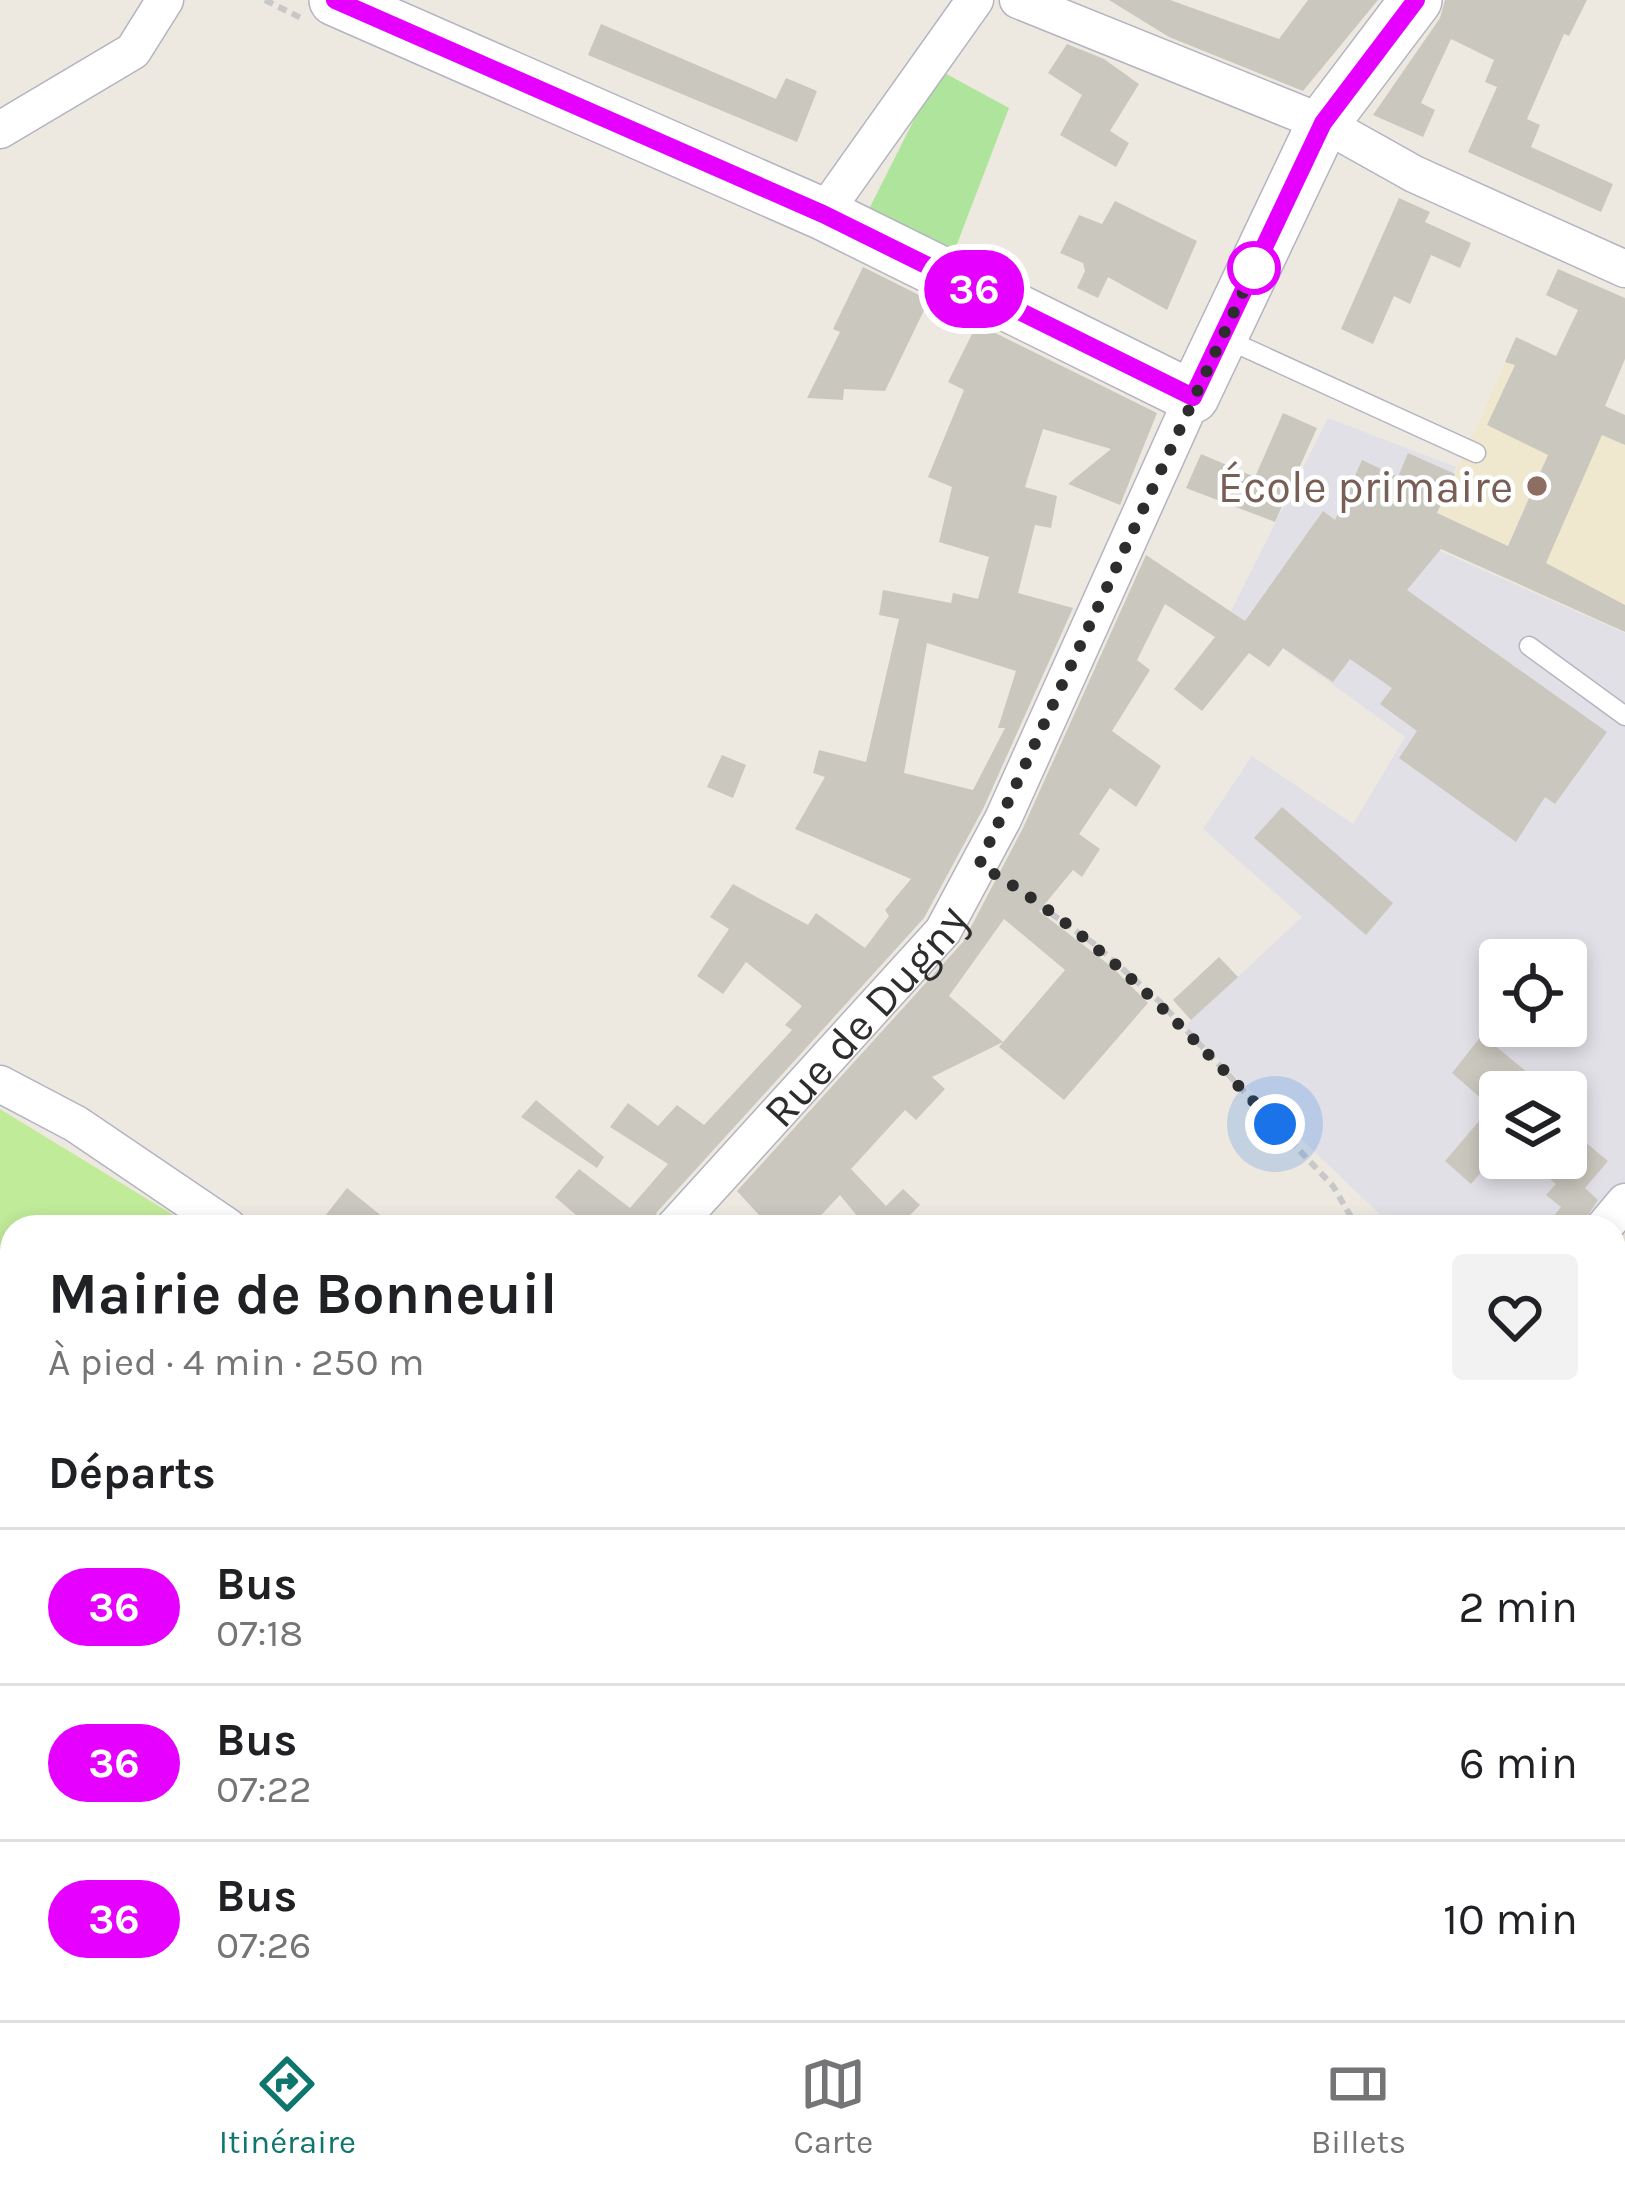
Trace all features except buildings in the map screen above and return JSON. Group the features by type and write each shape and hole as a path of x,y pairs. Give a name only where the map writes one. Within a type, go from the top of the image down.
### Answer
{"street":[{"path":"0,130 133,51 165,0"},
{"path":"335,0 823,214 1193,397"},
{"path":"823,214 975,0"},
{"path":"1018,0 1323,123 1414,174 1625,269"},
{"name":"Rue de Dugny","path":"685,1215 943,931 1072,670 1193,397 1323,123 1416,0"},
{"path":"0,1084 76,1124 210,1215"}],"lane":[{"path":"1221,337 1477,453"},
{"path":"1529,646 1625,716"}],"path":[{"path":"979,865 1094,943 1159,1001 1333,1186 1350,1215"}],"shaded area":[{"name":"École primaire","path":"1506,361 1625,415 1625,632 1425,541"},
{"path":"1328,418 1456,467 1422,543 1625,633 1625,1197 1612,1215 1380,1215 1184,1027 1302,917 1203,829 1252,756 1353,824 1405,737 1231,611"}],"green space":[{"path":"939,70 1009,108 954,252 869,209"},
{"path":"0,1109 173,1215 0,1215"}],"bus line":[{"name":"36","path":"335,0 823,214 1193,397 1323,123 1416,0"}],"place":[{"name":"École primaire","path":"1537,486"}],"route":[{"path":"1254,268 1262,251 979,865 1094,943 1159,1001 1275,1124"}]}
